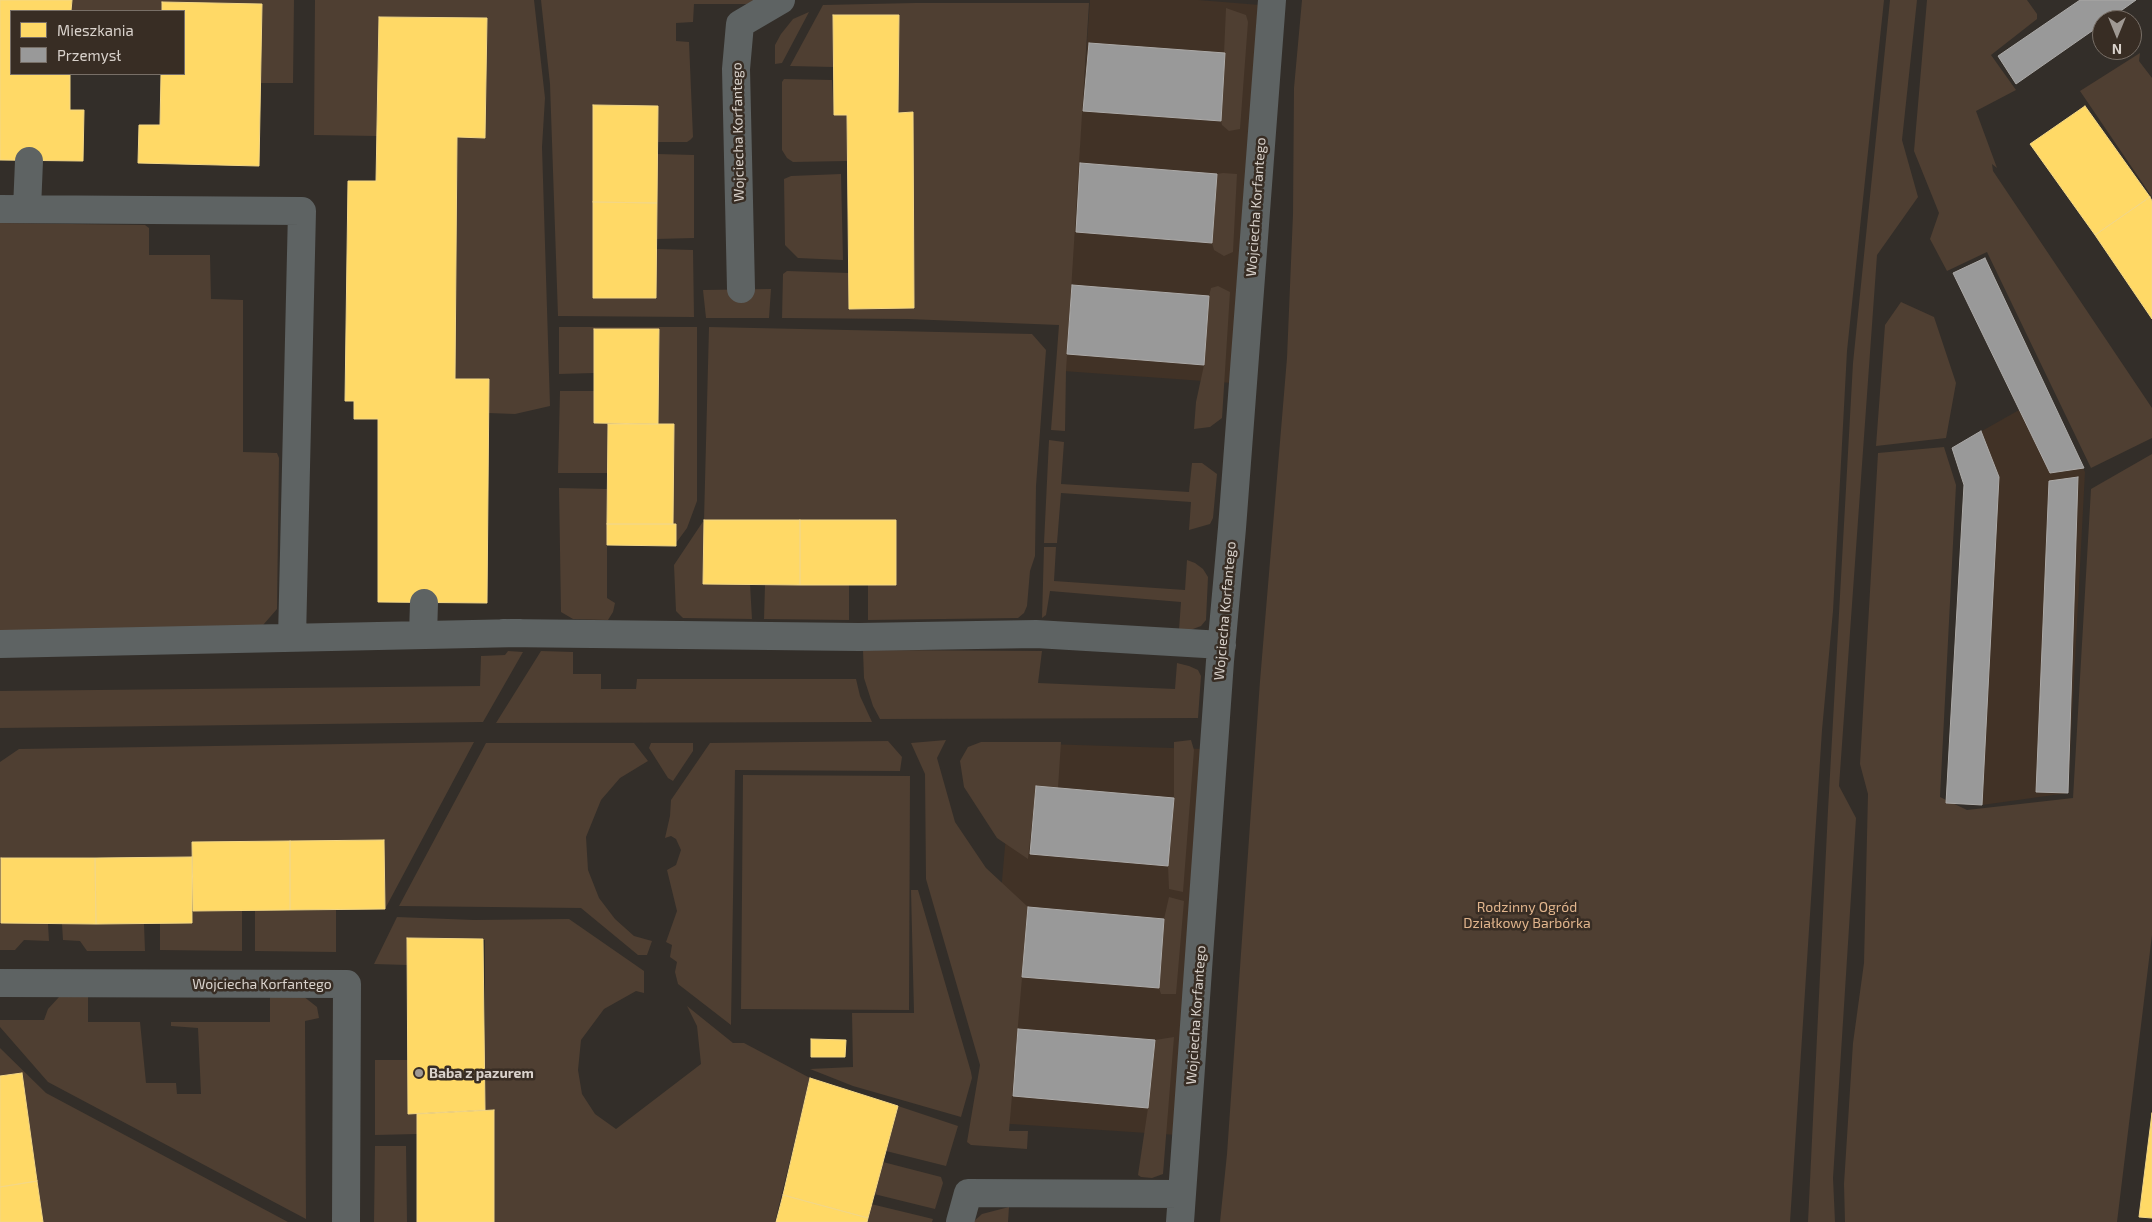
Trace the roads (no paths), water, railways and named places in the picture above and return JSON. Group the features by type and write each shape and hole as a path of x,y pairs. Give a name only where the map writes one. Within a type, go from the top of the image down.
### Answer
{"street":[{"name":"Wojciecha Korfantego","path":"741,289 736,69 740,24 781,0"},
{"name":"Wojciecha Korfantego","path":"1180,1222 1272,0"},
{"path":"27,209 29,161"},
{"path":"0,209 302,211 292,638"},
{"path":"423,635 424,603"},
{"path":"0,644 539,633 859,637 1036,634 1222,645"},
{"name":"Wojciecha Korfantego","path":"0,983 347,984 346,1222"},
{"path":"960,1222 968,1193 1182,1194"}],"place":[{"name":"Baba z pazurem","path":"419,1073"}],"park label":[{"name":"Rodzinny Ogród Działkowy Barbórka","path":"1527,916"}]}
